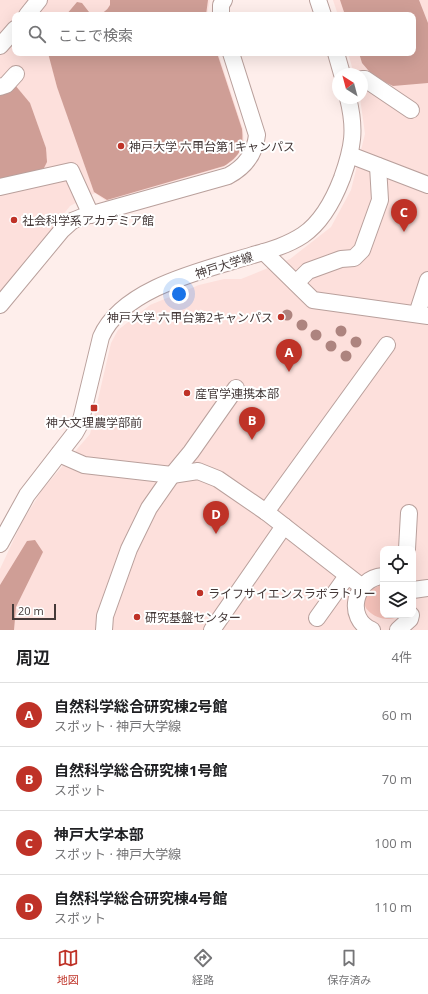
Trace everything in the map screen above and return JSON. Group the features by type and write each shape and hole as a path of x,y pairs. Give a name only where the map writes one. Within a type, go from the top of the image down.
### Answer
{"street":[{"path":"221,12 221,5 224,0"},
{"path":"318,0 322,12"},
{"path":"0,46 12,32"},
{"path":"0,305 62,230 72,222 90,215 228,176 238,171 245,164 250,157 257,135 232,56"},
{"path":"337,56 340,68"},
{"path":"0,87 6,85 16,74"},
{"path":"368,81 411,110"},
{"name":"神戸大学線","path":"0,544 27,495 75,434 80,424 105,327 112,319 138,297 158,287 178,279 284,246 304,234 320,219 338,189 350,155 353,130 349,104"},
{"path":"350,155 428,185"},
{"path":"296,283 308,272 341,259 354,258 362,250 380,200 378,166"},
{"path":"0,187 71,171 90,215"},
{"path":"264,252 313,300 422,315 428,280"},
{"path":"266,512 387,344"},
{"path":"104,630 105,616 129,549 149,508 236,388"},
{"path":"59,454 84,465 172,475 198,471 218,479 266,512 361,586"},
{"path":"407,546 409,513"},
{"path":"212,630 284,526"},
{"path":"317,618 347,576"},
{"path":"372,630 366,628 357,615 356,600 361,586 370,579 380,577"},
{"path":"416,590 428,588"},
{"path":"399,630 410,618"}],"shaded area":[{"name":"神戸大学 六甲台第1キャンパス","path":"0,0 210,0 208,12 12,12 12,56 219,56 243,129 244,142 241,151 234,160 224,167 106,201 95,193 70,206 0,293"},
{"path":"110,0 208,0 206,12 104,12 110,5"},
{"name":"神戸大学 六甲台第2キャンパス","path":"333,0 428,0 428,630 0,630 0,569 21,524 42,490 90,434 111,343 118,330 150,305 199,285 224,279 241,279 290,259 331,227 351,190 365,134 361,104 368,104 368,68 352,68 349,56 416,56 416,12 337,12"},
{"path":"340,0 419,0 428,23 428,83 393,86 374,77 368,68 362,63 360,56 416,56 416,12 344,12"},
{"path":"77,2 82,3 89,12 69,12"},
{"path":"49,56 218,56 242,129 240,151 234,159 224,166 107,200 94,192 57,87"},
{"path":"15,85 30,103 46,148 47,162 44,168 38,171 0,179 0,94"},
{"path":"35,540 43,552 16,607 14,630 0,630 0,585 27,541"},
{"path":"380,586 380,618 369,611 365,605 365,598 370,591"},
{"path":"381,618 395,618 393,619"}],"place":[{"name":"神戸大学 六甲台第1キャンパス","path":"121,146"},
{"name":"社会科学系アカデミア館","path":"14,220"},
{"name":"神戸大学本部","path":"404,232"},
{"name":"神戸大学 六甲台第2キャンパス","path":"281,317"},
{"name":"自然科学総合研究棟2号館","path":"289,372"},
{"name":"産官学連携本部","path":"187,393"},
{"name":"神大文理農学部前","path":"94,408"},
{"name":"自然科学総合研究棟1号館","path":"252,440"},
{"name":"自然科学総合研究棟4号館","path":"216,534"},
{"name":"ライフサイエンスラボラトリー","path":"200,593"},
{"name":"研究基盤センター","path":"137,617"}]}
